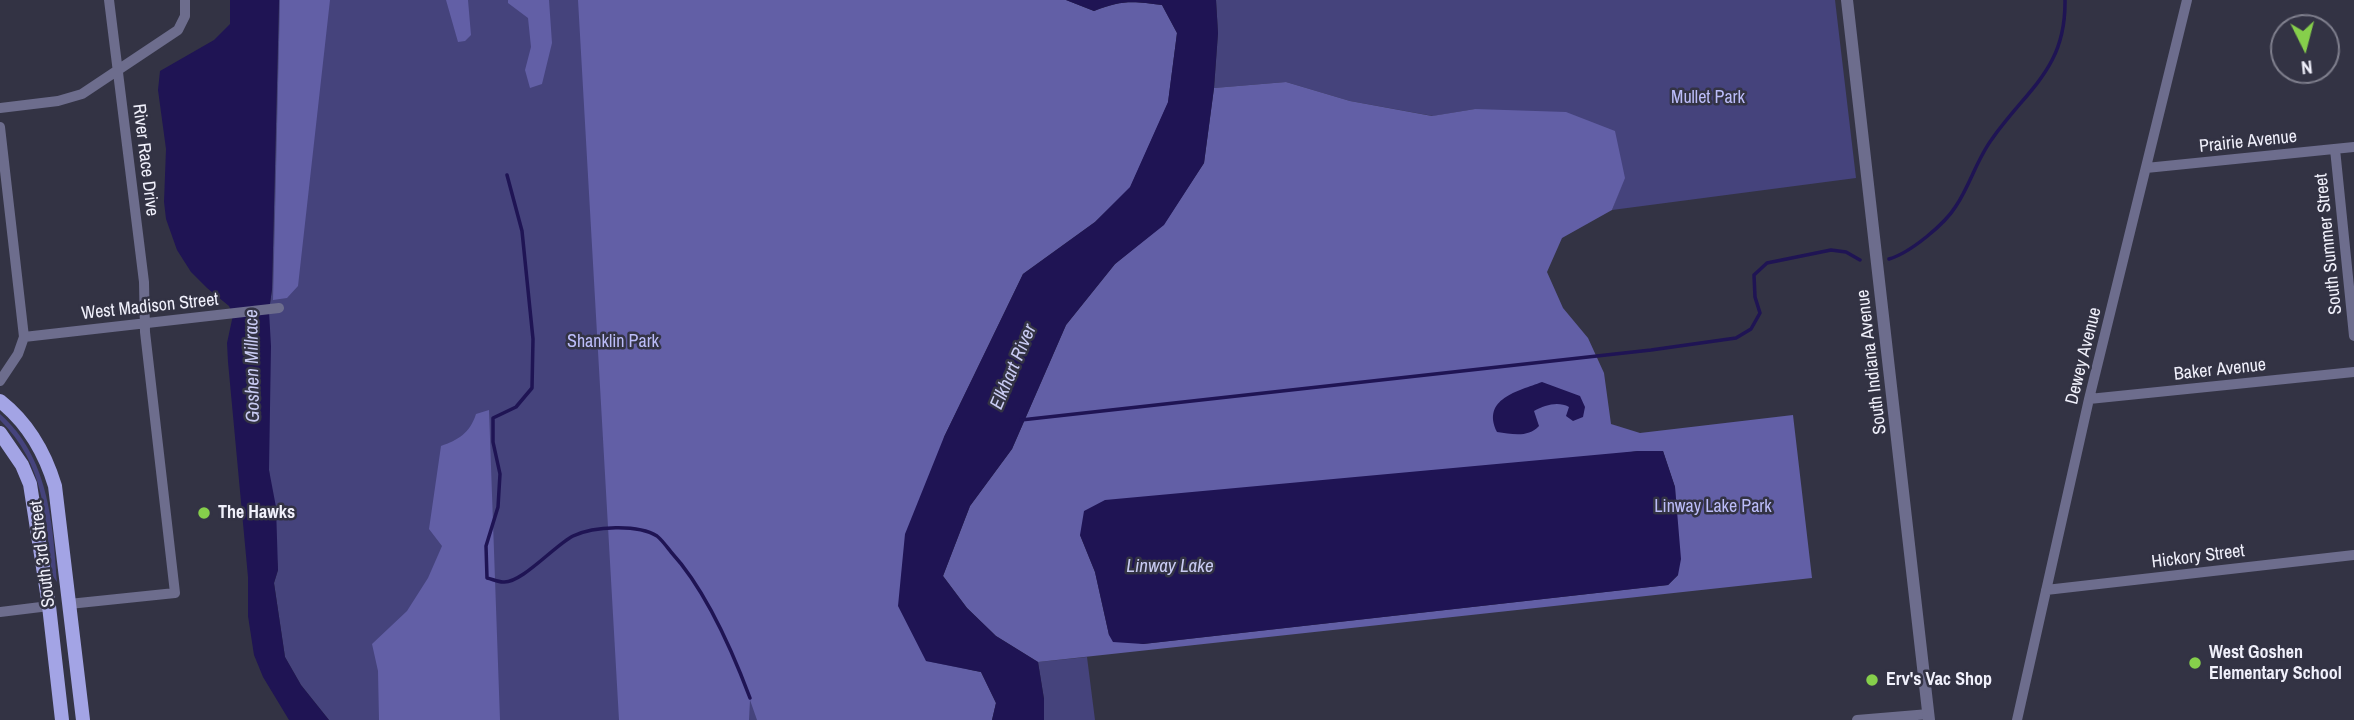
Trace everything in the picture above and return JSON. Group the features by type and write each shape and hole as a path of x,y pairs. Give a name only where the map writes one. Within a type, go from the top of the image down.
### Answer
{"main road":[{"name":"South 3rd Street","path":"0,401 26,426 49,469 56,499 83,720"},
{"name":"South 3rd Street","path":"0,433 22,464 30,484 49,606 62,720"}],"street":[{"name":"River Race Drive","path":"69,604 175,593 145,324 144,282 109,0"},
{"path":"0,108 74,97 178,30 185,16 185,0"},
{"name":"South Indiana Avenue","path":"1847,0 1929,717"},
{"name":"Dewey Avenue","path":"2017,720 2090,400 2188,0"},
{"path":"0,127 24,337 18,354 0,381"},
{"name":"Prairie Avenue","path":"2146,169 2354,147"},
{"name":"South Summer Street","path":"2335,149 2354,336"},
{"name":"West Madison Street","path":"24,337 275,309"},
{"name":"Baker Avenue","path":"2090,400 2354,372"},
{"name":"Hickory Street","path":"2046,590 2354,555"},
{"path":"0,612 49,606"},
{"path":"1857,720 1929,717"}],"green space":[{"name":"Shanklin Park","path":"279,0 1066,0 905,534 992,720 329,720 301,685 285,657 274,583 278,570 269,470 269,311 272,289"},
{"path":"280,0 330,0 298,286 287,298 273,300"},
{"path":"446,0 468,0 471,35 465,41 458,42"},
{"path":"508,0 549,0 552,43 542,84 530,88 525,70 531,47 528,18 508,3"},
{"path":"578,0 1066,0 1094,11 1127,2 1162,5 1177,33 1168,103 1130,188 1095,222 1023,274 944,437 926,661 981,672 996,703 992,720 757,720 750,700 749,720 619,720"},
{"name":"Mullet Park","path":"1216,0 1835,0 1856,178 1612,210 1624,178 1475,109 1433,116 1350,101 1286,82 1214,88 1218,33"},
{"name":"Linway Lake Park","path":"1286,82 1350,101 1432,116 1475,109 1566,112 1615,131 1625,178 1612,210 1562,238 1547,272 1563,308 1588,338 1604,373 1611,424 1640,433 1793,415 1812,578 1038,662 996,636 967,608 943,576 970,506 1012,449 1066,325 1115,264 1164,224 1204,163 1214,88","holes":["1638,451 1663,451 1675,487 1678,575 1668,585 1143,644 1109,635 1095,572 1080,535"]},
{"path":"489,410 500,720 379,720 378,671 372,644 407,611 428,578 442,546 429,529 441,446 463,435 476,414"},
{"path":"0,414 29,450 38,470 50,514 57,582 52,575 44,511 34,473 15,437 0,420"},
{"path":"1087,657 1095,720 1044,720 1044,699 1038,662"}],"water":[{"name":"Goshen Millrace","path":"230,0 279,0 272,289 269,311 269,470 276,507 278,570 274,583 285,657 301,685 329,720 289,720 263,677 254,655 248,616 248,577 228,362 227,343 233,315 229,306 191,272 177,250 166,219 166,149 158,90 160,71 214,40 230,24"},
{"name":"Elkhart River","path":"1066,0 1216,0 1218,33 1214,88 1204,163 1164,225 1115,264 1066,325 1012,449 970,506 943,576 967,608 996,636 1038,662 1044,699 1044,720 992,720 996,703 981,672 926,661 898,606 905,534 944,437 1023,274 1095,222 1130,187 1168,102 1177,33 1162,5 1127,2 1094,11"},
{"path":"1542,382 1580,396 1585,407 1583,417 1573,421 1566,416 1569,407 1552,404 1534,411 1539,426 1535,430 1520,434 1497,432 1493,421 1498,404 1513,393"},
{"name":"Linway Lake","path":"1638,451 1663,451 1675,487 1681,559 1678,575 1668,585 1143,644 1113,642 1109,635 1095,572 1080,535 1084,511 1105,500"}],"waterway":[{"path":"1889,259 1907,251 1926,237 1956,206 1987,147 2052,61 2064,24 2065,0"},
{"path":"507,175 522,231 533,339 532,388 516,407 493,418 493,442 500,474 498,507 486,546 487,578 503,582 519,577 573,536 592,530 628,528 649,532 657,536 684,567 707,602 750,698"},
{"path":"1021,420 1651,350 1736,338 1751,329 1760,313 1755,297 1754,275 1767,263 1831,250 1846,252 1860,260"}],"place":[{"name":"The Hawks","path":"204,513"},
{"name":"West Goshen Elementary School","path":"2195,663"},
{"name":"Erv's Vac Shop","path":"1872,680"}]}
